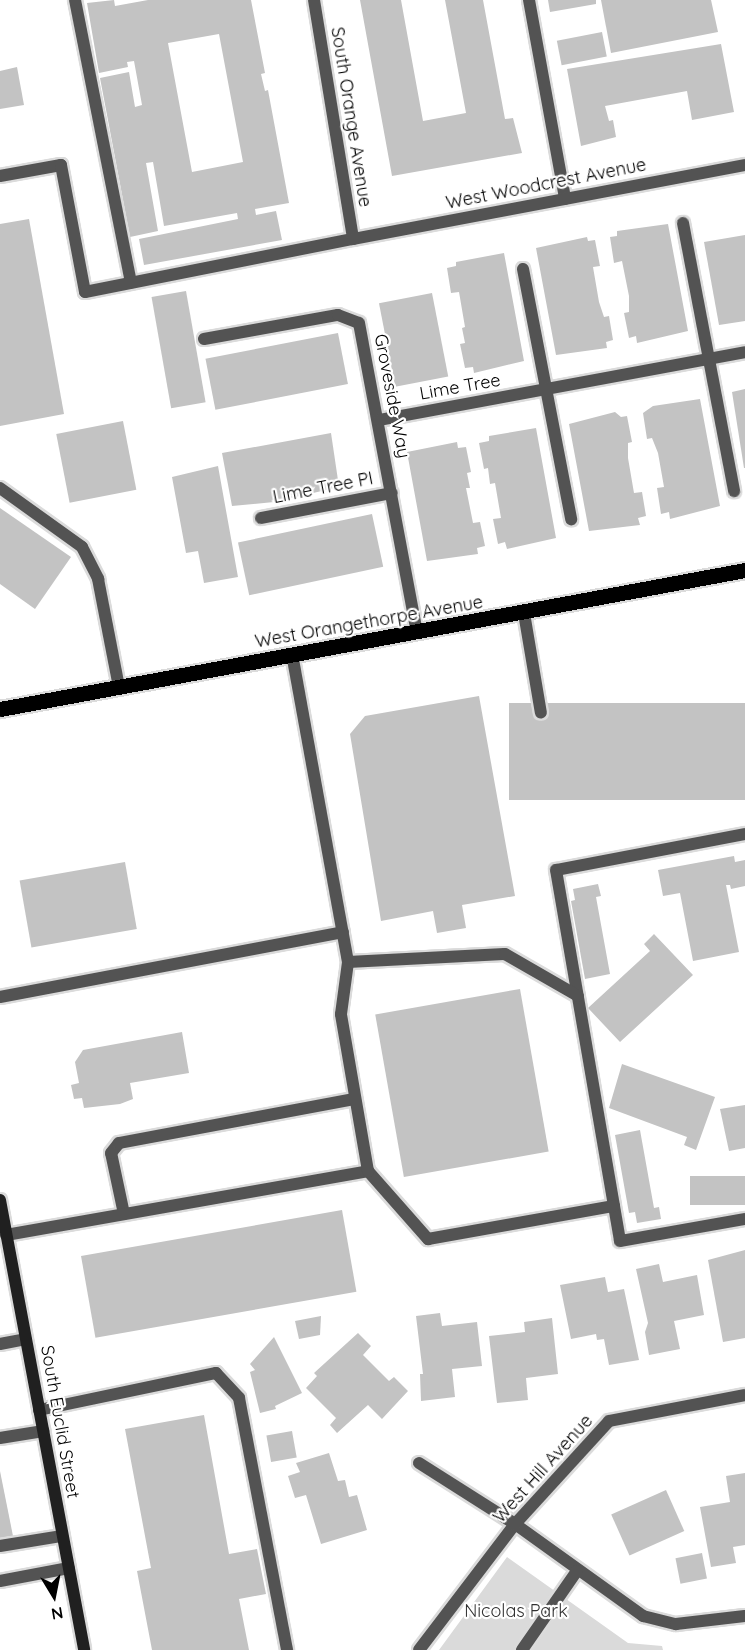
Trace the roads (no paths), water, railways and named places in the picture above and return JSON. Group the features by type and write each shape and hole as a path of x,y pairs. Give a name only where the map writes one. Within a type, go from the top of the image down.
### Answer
{"main road":[{"name":"West Orangethorpe Avenue","path":"0,709 745,570"},
{"name":"South Euclid Street","path":"0,1200 84,1650"}],"street":[{"path":"75,0 131,283"},
{"name":"South Orange Avenue","path":"314,0 353,239"},
{"path":"530,0 565,199"},
{"name":"West Woodcrest Avenue","path":"0,176 61,165 85,292 745,165"},
{"path":"683,223 734,491"},
{"path":"523,269 548,389 570,519"},
{"name":"Groveside Way","path":"204,339 338,315 359,322 417,633"},
{"name":"Lime Tree","path":"379,420 745,352"},
{"path":"0,488 82,547 98,579 119,687"},
{"name":"Lime Tree PI","path":"261,518 392,493"},
{"path":"524,613 541,712"},
{"path":"292,655 348,962 341,1014 368,1171 428,1239 614,1206"},
{"path":"745,834 556,870 620,1241 745,1219"},
{"path":"0,997 343,932"},
{"path":"348,962 505,954 578,996"},
{"path":"124,1214 111,1153 119,1143 355,1099"},
{"path":"6,1234 368,1171"},
{"path":"0,1344 26,1339"},
{"path":"39,1410 216,1373 239,1398 287,1650"},
{"name":"West Hill Avenue","path":"419,1650 515,1524 609,1421 745,1395"},
{"path":"0,1438 43,1431"},
{"path":"419,1463 515,1524 612,1597 643,1616 676,1623 745,1616"},
{"path":"0,1546 62,1536"},
{"path":"0,1581 69,1568"},
{"path":"522,1650 577,1571"}],"park label":[{"name":"Nicolas Park","path":"516,1611"}]}
